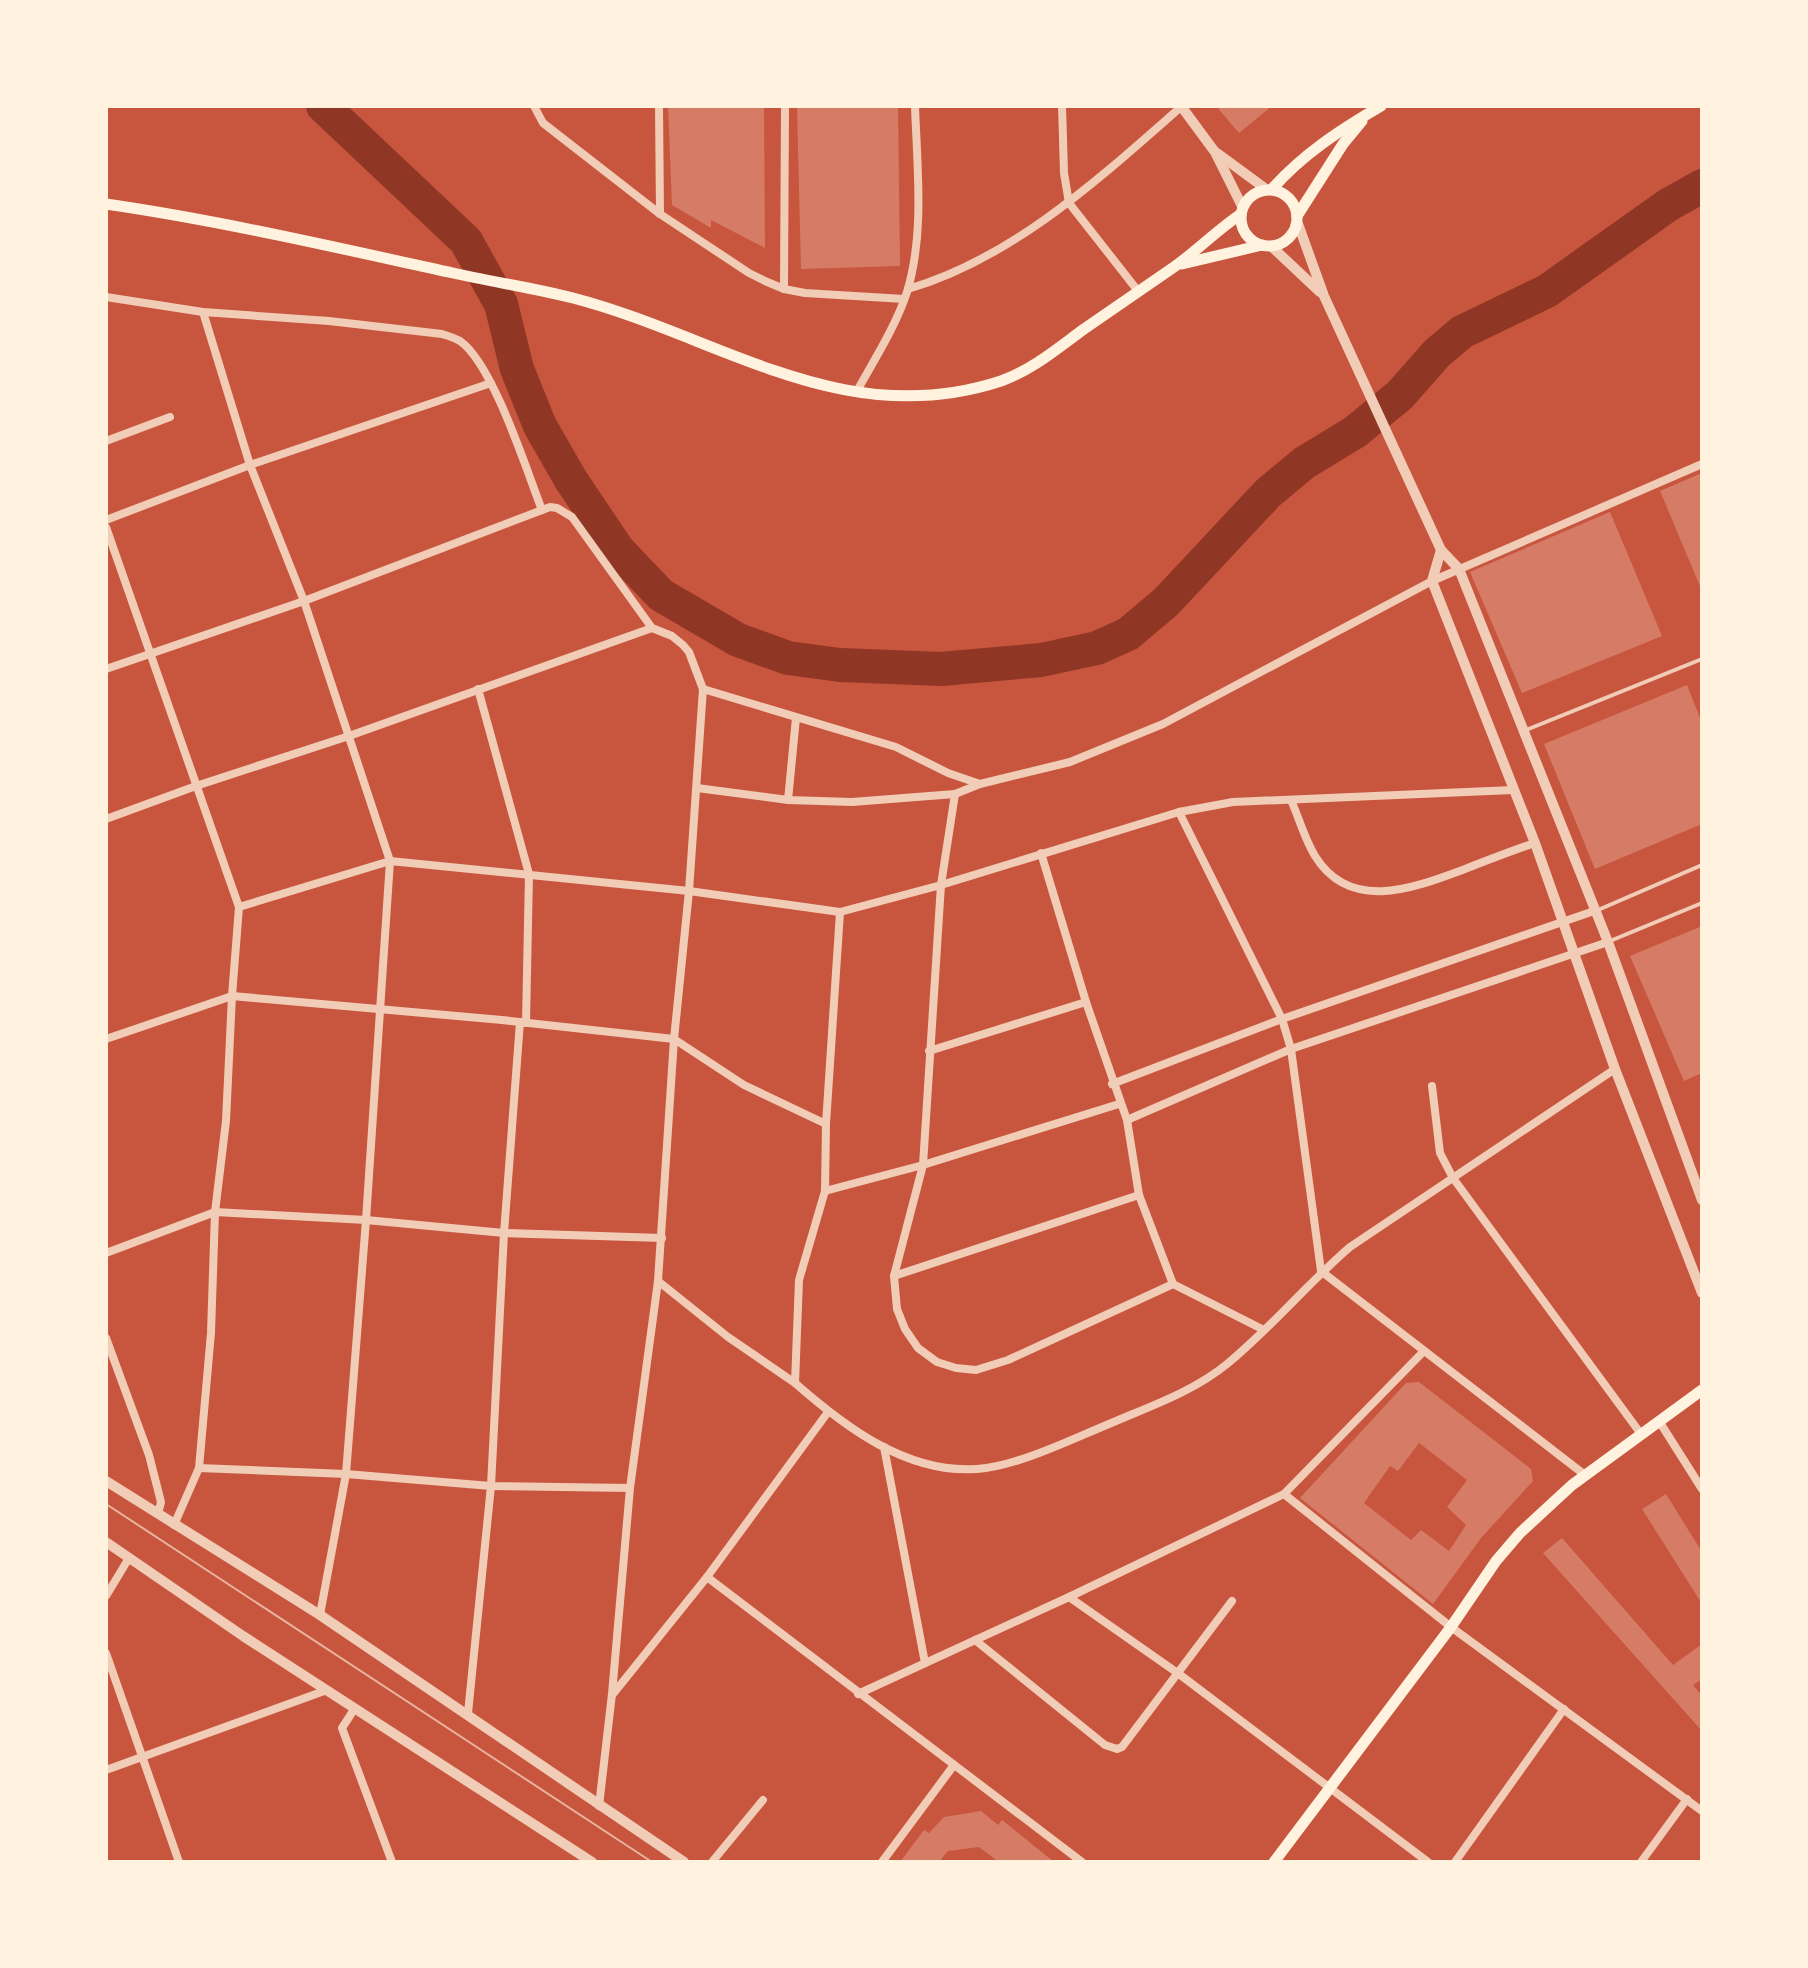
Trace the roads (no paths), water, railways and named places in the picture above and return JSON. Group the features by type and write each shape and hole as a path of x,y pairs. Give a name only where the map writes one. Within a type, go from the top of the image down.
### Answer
{"main road":[{"path":"106,204 368,254 575,299 652,323 710,349 807,382 917,397 1000,381 1032,367 1177,265 1242,211 1249,198 1269,189 1332,136 1375,109"},
{"path":"1177,265 1285,241 1295,229 1297,218 1343,144 1375,109"},
{"path":"1269,189 1287,196 1297,218"},
{"path":"1242,211 1244,231 1255,242 1267,245"},
{"path":"1274,1862 1451,1627 1496,1561 1520,1533 1585,1475 1702,1390"}],"street":[{"path":"534,106 543,123 660,214 749,273 784,289 824,295 904,299"},
{"path":"659,106 660,214"},
{"path":"784,289 785,106"},
{"path":"857,391 908,289 918,228 915,106"},
{"path":"1062,106 1064,173 1069,203 1138,291"},
{"path":"908,289 945,276 991,253 1069,203 1182,106 1215,152 1242,211"},
{"path":"1215,152 1269,189"},
{"path":"1297,218 1326,301 1441,550 1459,569 1608,942 1702,1200"},
{"path":"1267,245 1326,301"},
{"path":"106,297 203,312 329,321 442,334 459,340 474,355 491,383 542,510"},
{"path":"203,312 250,465 304,601 390,861 346,1474 320,1615"},
{"path":"106,520 250,465 491,383"},
{"path":"106,441 170,417"},
{"path":"697,788 788,800 852,802 955,794 980,784 1070,762 1163,724 1432,581 1702,464"},
{"path":"106,669 304,601 542,510 557,508 572,517 652,628 672,636 683,645 703,689 658,1281 630,1488 599,1806"},
{"path":"106,527 239,907 199,1468 174,1525"},
{"path":"1441,550 1432,581 1535,843 1615,1069 1702,1293"},
{"path":"106,819 652,628"},
{"path":"468,1713 491,1486 504,1233 523,1023 529,874 478,689"},
{"path":"703,689 896,747 948,773 980,784"},
{"path":"788,800 796,718"},
{"path":"239,907 390,861 689,891 840,912 941,885 1179,812 1233,802 1513,790"},
{"path":"955,794 941,885 923,1165 894,1276 897,1309 905,1329 918,1348 937,1362 976,1370 1008,1360 1173,1284"},
{"path":"1291,800 1316,857 1347,885 1374,892 1393,892 1420,886 1535,843"},
{"path":"1179,812 1282,1019 1291,1049 1321,1271 1585,1475"},
{"path":"1041,853 1112,1084 1127,1120 1139,1195 1173,1284 1264,1330"},
{"path":"1112,1084 1282,1019 1594,911"},
{"path":"795,1383 799,1280 825,1191 826,1124 840,912"},
{"path":"1127,1120 1291,1049 1608,942"},
{"path":"106,1039 232,996 674,1039 744,1085 826,1124"},
{"path":"929,1051 1086,1002"},
{"path":"658,1281 728,1337 795,1383 828,1412 884,1447 930,1465 978,1469 1016,1460 1097,1429 1201,1382 1226,1365 1321,1271 1350,1247 1615,1069"},
{"path":"1432,1086 1440,1153 1453,1178 1641,1434"},
{"path":"825,1191 923,1165 1119,1104"},
{"path":"894,1276 1139,1195"},
{"path":"106,1253 215,1212 366,1220 504,1233 662,1238"},
{"path":"106,1338 149,1455 161,1502 158,1514"},
{"path":"858,1694 1284,1494 1423,1352"},
{"path":"612,1694 707,1577 828,1412"},
{"path":"1659,1421 1702,1489"},
{"path":"884,1447 925,1663"},
{"path":"199,1468 346,1474 491,1486 630,1488"},
{"path":"106,1481 320,1615 684,1862"},
{"path":"1284,1494 1451,1627 1702,1811"},
{"path":"106,1542 592,1862"},
{"path":"106,1596 129,1558"},
{"path":"707,1577 1082,1862"},
{"path":"1069,1597 1179,1674 1428,1862"},
{"path":"975,1640 1112,1749 1122,1747 1232,1601"},
{"path":"106,1653 179,1862"},
{"path":"106,1770 327,1690"},
{"path":"355,1708 342,1728 392,1862"},
{"path":"1455,1862 1564,1709"},
{"path":"882,1862 954,1765"},
{"path":"1641,1862 1687,1799"},
{"path":"712,1862 763,1800"}],"lane":[{"path":"1524,731 1702,659"},
{"path":"1594,911 1702,865"},
{"path":"1608,942 1702,903"}],"waterway":[{"path":"323,106 466,241 501,304 517,369 540,426 571,480 618,550 661,595 738,640 788,658 840,665 941,669 1041,660 1097,648 1128,634 1166,602 1268,493 1304,463 1355,432 1400,395 1437,353 1462,332 1547,291 1668,205 1702,186"}],"tram line":[{"path":"106,1504 652,1862"}]}
